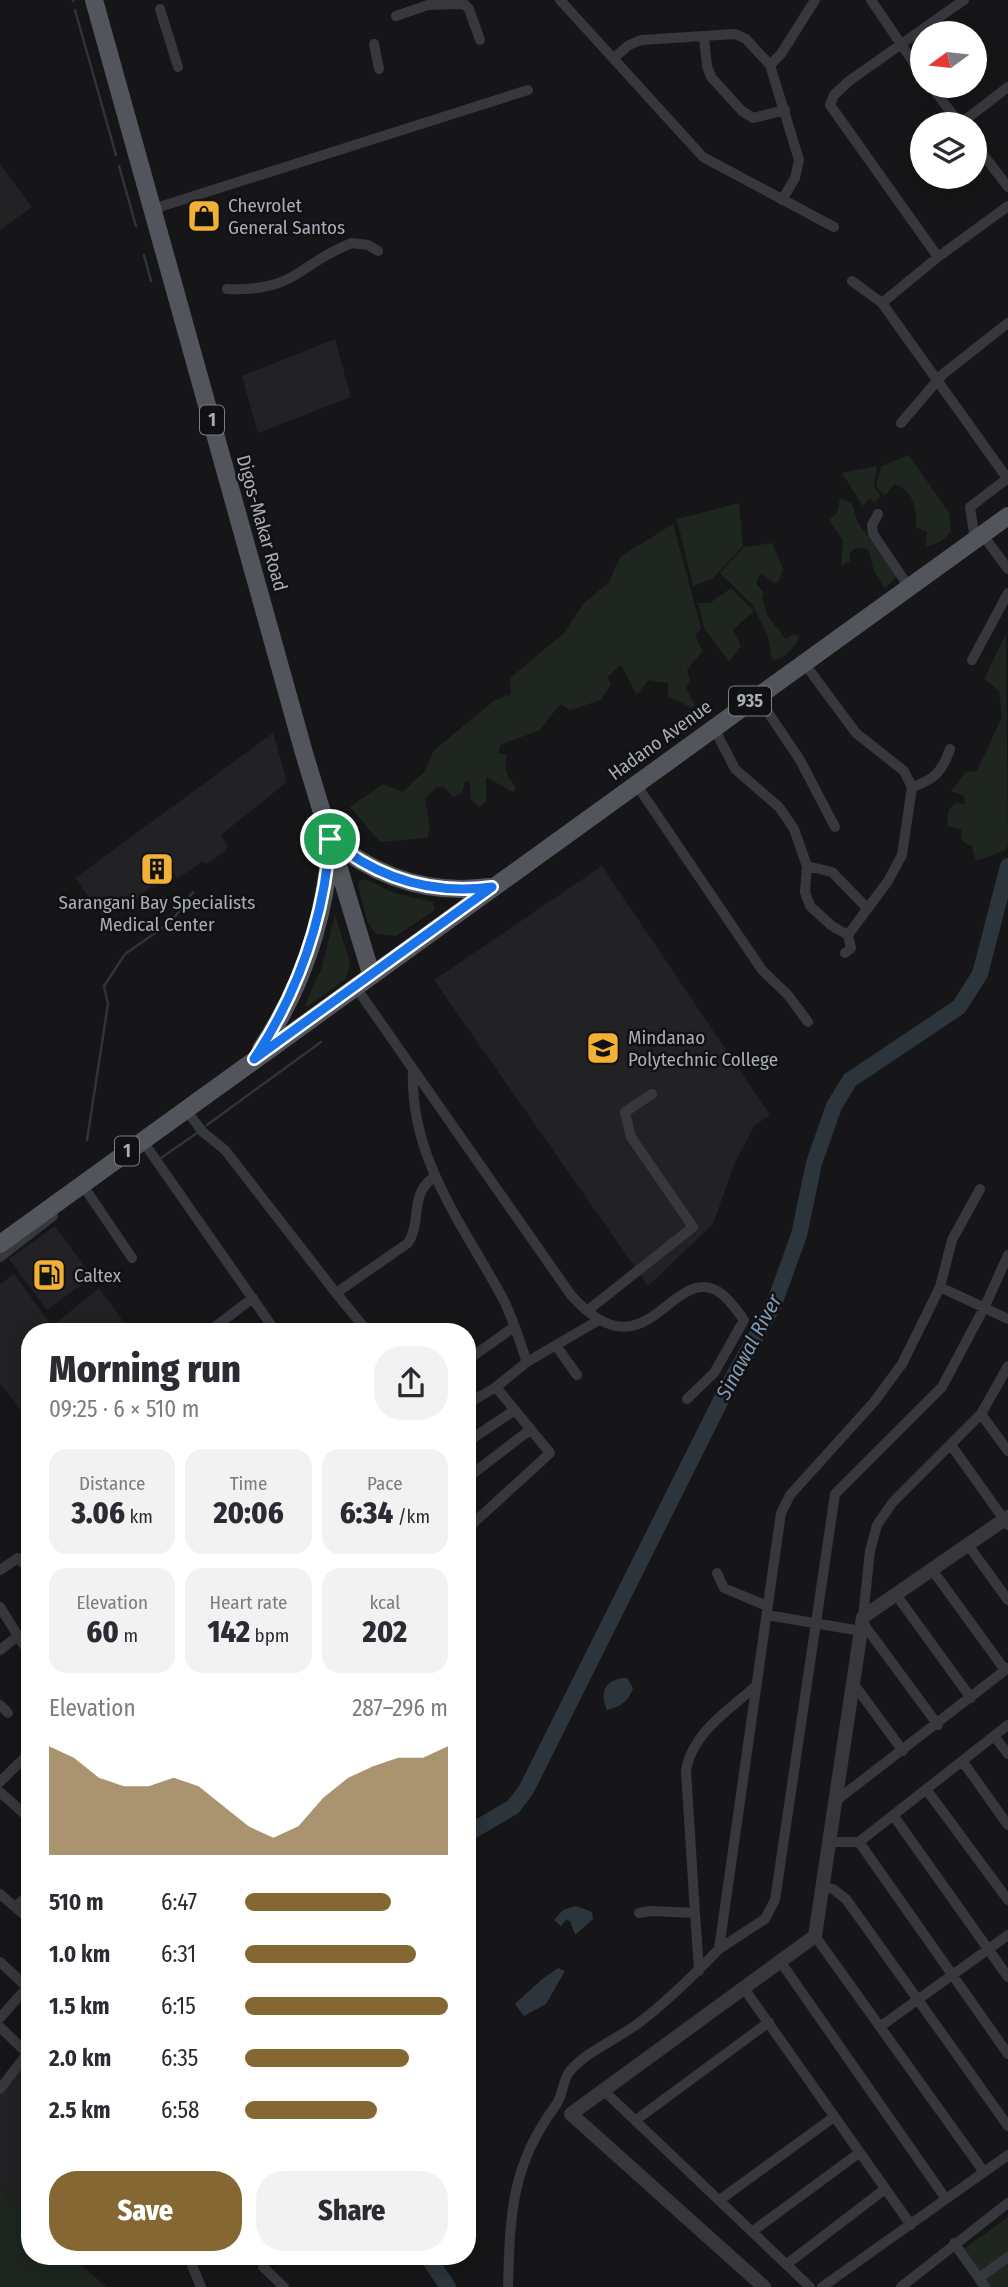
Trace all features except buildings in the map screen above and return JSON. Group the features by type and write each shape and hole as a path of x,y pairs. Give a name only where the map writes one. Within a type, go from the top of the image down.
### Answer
{"main road":[{"name":"Digos-Makar Road","path":"94,0 330,839 371,974"},
{"name":"Hadano Avenue","path":"371,974 1008,516"},
{"path":"254,1059 285,1009 308,955 323,898 330,839 366,865 406,882 449,890 492,887"},
{"name":"1","path":"0,1244 84,1187 142,1140 371,974"}],"street":[{"path":"560,0 615,57 703,157 834,227"},
{"path":"770,65 782,54 816,0"},
{"path":"870,0 910,59"},
{"path":"938,257 830,105 834,95 849,81 901,47 964,0"},
{"path":"396,16 428,5 464,4 470,9 480,40"},
{"path":"160,9 178,66"},
{"path":"615,57 641,40 704,38 727,34 740,36 770,65 799,160 795,178 782,200"},
{"path":"704,38 708,71 743,111 753,118 785,110"},
{"path":"374,44 379,69"},
{"path":"976,112 1008,87"},
{"path":"153,209 528,90"},
{"path":"940,98 951,112"},
{"path":"987,160 1008,187"},
{"path":"882,303 938,257 1008,206"},
{"path":"227,289 265,288 289,281 352,243 359,242 378,251"},
{"path":"852,281 882,303 1008,478 970,507 978,537 1008,569"},
{"path":"901,423 951,366 1008,323"},
{"path":"878,514 872,525 873,534 909,587"},
{"path":"972,660 1008,593"},
{"path":"804,663 856,733 904,771 912,787 902,855 888,881 848,935"},
{"path":"757,696 800,760 835,827"},
{"path":"714,728 735,769 789,819 807,866 805,892 810,906 832,926 848,935 851,948 845,953"},
{"path":"912,787 939,774 950,749"},
{"path":"636,784 762,970 788,995 808,1021"},
{"path":"807,866 832,872 867,908"},
{"path":"355,986 570,1295 587,1311 599,1320 617,1326 649,1322 691,1287 705,1286 720,1292 744,1320 714,1373 687,1399"},
{"path":"413,1069 414,1110 434,1177 502,1297 527,1362"},
{"path":"587,1311 693,1227 627,1125 625,1112 652,1094"},
{"path":"185,1109 203,1132 225,1150 361,1323"},
{"path":"142,1140 270,1323"},
{"path":"336,1293 408,1243 414,1234 417,1198 434,1177"},
{"path":"0,1257 84,1187 132,1258"},
{"path":"719,1950 766,1611 785,1504 892,1379 916,1341 940,1287 949,1245 980,1189"},
{"path":"508,2287 509,2228 515,2184 541,2125 558,2103 561,2089 570,2071 639,2023 719,1950 753,1929 773,1907 835,1494 937,1394 985,1306 1008,1255"},
{"path":"940,1287 1008,1319"},
{"path":"220,1323 253,1298"},
{"path":"476,1399 496,1387 527,1362 557,1347 599,1320"},
{"path":"476,1354 514,1327"},
{"path":"557,1347 577,1375"},
{"path":"984,2172 815,1936 862,1624 870,1551 877,1525 894,1502 981,1415 1007,1369"},
{"path":"476,1521 550,1455 549,1449 496,1387"},
{"path":"476,1436 514,1410"},
{"path":"981,1415 1008,1451"},
{"path":"476,1471 531,1429"},
{"path":"717,1573 724,1588 766,1611 816,1624 862,1624 968,1545 1007,1521 951,1445"},
{"path":"968,1545 1008,1600"},
{"path":"0,1570 18,1558 21,1561"},
{"path":"834,1803 1007,1669 933,1571"},
{"path":"897,1596 971,1698"},
{"path":"0,1607 21,1638"},
{"path":"862,1624 938,1725"},
{"path":"0,1650 19,1635"},
{"path":"853,1683 903,1751"},
{"path":"699,1971 686,1770 689,1754 711,1726 757,1685"},
{"path":"830,1842 859,1842 1008,1725"},
{"path":"994,1736 1008,1755"},
{"path":"0,1782 21,1761"},
{"path":"963,1762 1008,1825"},
{"path":"926,1789 1008,1900"},
{"path":"0,1792 21,1811"},
{"path":"893,1815 1008,1977"},
{"path":"859,1842 1008,2054"},
{"path":"822,1886 833,1889 846,1899 1008,2126"},
{"path":"0,1894 21,1912"},
{"path":"15,1907 21,1902"},
{"path":"639,1913 695,1913"},
{"path":"881,2026 1008,1935"},
{"path":"571,2114 815,1936"},
{"path":"780,1961 946,2199"},
{"path":"0,1962 21,1979"},
{"path":"743,1987 911,2225"},
{"path":"0,2018 21,1994"},
{"path":"636,2120 769,2022"},
{"path":"0,2027 21,2048"},
{"path":"0,2089 21,2064"},
{"path":"603,2089 788,2263 810,2287"},
{"path":"558,2103 764,2287"},
{"path":"721,2199 834,2117"},
{"path":"753,2231 859,2153"},
{"path":"822,2287 1008,2155"},
{"path":"788,2263 885,2189"},
{"path":"901,2287 1008,2203"},
{"path":"954,2243 982,2283 1008,2257"},
{"path":"192,2265 201,2287"},
{"path":"263,2267 284,2287"}],"shaded area":[{"path":"0,164 32,207 0,230"},
{"path":"335,339 351,397 258,433 242,376"},
{"path":"909,455 949,513 951,532 939,543 926,546 927,532 916,527 915,507 907,492 895,484 885,496 876,487 881,466"},
{"path":"877,466 874,486 881,496 874,502 870,499 863,506 842,473"},
{"path":"840,498 852,504 858,523 897,576 885,589 874,571 868,549 856,548 850,553 850,561 841,566 843,540 829,520 837,513"},
{"path":"739,503 743,546 713,578 693,586 677,519"},
{"path":"673,524 701,628 695,636 703,651 687,670 690,680 686,689 695,704 692,708 668,696 668,683 648,680 637,695 621,665 607,677 611,684 601,700 570,710 560,704 540,730 500,745 499,753 507,755 507,772 516,787 513,792 486,777 486,801 479,807 471,799 469,781 465,782 462,793 453,797 444,787 437,787 425,798 430,828 427,838 380,842 350,807 383,784 403,792 425,771 434,750 495,700 511,694 510,678 564,633 583,604 609,582 620,557"},
{"path":"772,543 783,569 779,581 775,583 760,573 756,584 764,592 762,598 768,617 786,639 793,634 799,636 789,652 772,660 768,637 752,604 720,573 744,547"},
{"path":"731,588 754,611 733,630 741,646 729,662 704,628 698,603 710,603"},
{"path":"1006,634 1008,844 1006,850 976,861 972,847 961,840 962,829 947,826 948,811 956,803 965,804 964,796 951,791 966,772 977,771 1002,717 999,691 984,679"},
{"path":"273,733 287,782 221,835 228,846 224,852 206,864 203,861 177,879 174,874 153,888 151,886 141,896 126,906 123,902 104,918 75,878"},
{"name":"Mindanao Polytechnic College","path":"602,866 770,1115 754,1126 734,1165 713,1224 648,1286 434,980"},
{"path":"366,879 394,893 433,902 435,910 396,936 376,934 368,923 358,885 360,880"},
{"path":"335,915 350,962 346,979 307,1007 305,1005 322,967"},
{"path":"55,1226 92,1277 47,1310 9,1259"},
{"path":"14,1274 50,1323 21,1323 21,1411 0,1383 0,1284"},
{"path":"99,1288 124,1323 56,1323"},
{"path":"627,1678 633,1688 628,1698 607,1710 604,1698 606,1688 613,1681"},
{"path":"576,1906 592,1912 593,1919 575,1935 570,1921 566,1920 561,1926 554,1920 563,1910"},
{"path":"558,1968 565,1971 546,2004 524,2016 515,2004"},
{"path":"21,2062 21,2207 0,2187 0,2090"},
{"path":"0,2187 21,2207 21,2265 82,2265 106,2287 0,2287"},
{"path":"1008,2217 1008,2287 980,2287 957,2254"}],"waterway":[{"path":"75,10 116,155"},
{"path":"119,166 136,226"},
{"path":"144,255 151,281"},
{"name":"Sinawal River","path":"476,1829 513,1807 526,1790 727,1388 774,1304 799,1235 814,1163 834,1106 850,1080 959,1007 980,974 1008,866"},
{"path":"87,1140 108,1004 104,986 125,954 171,922 193,892"},
{"path":"207,1125 321,1042"},
{"path":"161,1158 197,1133"},
{"name":"Sinawal River","path":"433,2265 448,2287"}],"place":[{"name":"Chevrolet General Santos","path":"204,216"},
{"name":"Sarangani Bay Specialists Medical Center","path":"157,869"},
{"name":"Mindanao Polytechnic College","path":"603,1048"},
{"name":"Caltex","path":"49,1275"}],"route":[{"path":"330,839 366,865 406,882 449,890 492,887 254,1059 285,1009 308,955 323,898 330,839"}]}
